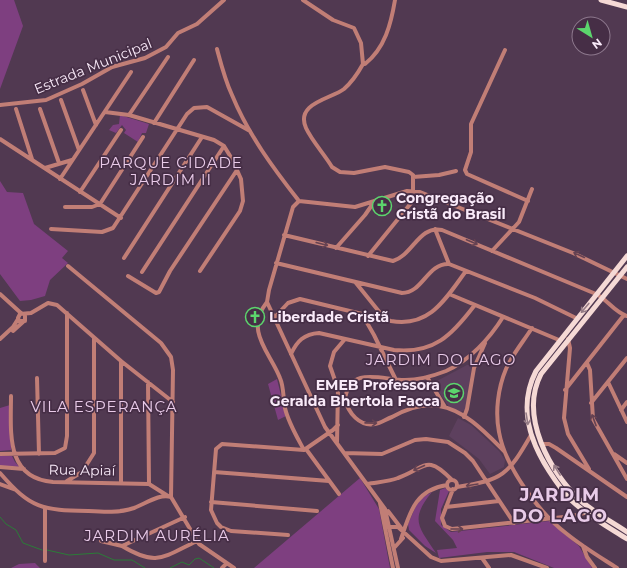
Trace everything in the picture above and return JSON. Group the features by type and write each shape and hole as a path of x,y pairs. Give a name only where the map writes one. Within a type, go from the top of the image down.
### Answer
{"main road":[{"path":"601,0 610,1 627,7"},
{"path":"627,256 558,340 536,371 530,385 526,412 531,435 535,444 560,488 588,514 627,539"},
{"path":"627,267 541,374 536,387 534,411 542,444 566,484 583,502 627,532"},
{"path":"558,340 568,339"},
{"path":"558,340 560,349"},
{"path":"531,435 539,436"},
{"path":"535,444 542,444"}],"street":[{"name":"Estrada Municipal","path":"0,104 46,100 82,84 112,67 145,58 166,47 178,33 197,24 224,0"},
{"path":"303,0 333,20 354,28 361,43 363,64"},
{"path":"395,0 392,18 382,44 373,57 363,64 355,77 344,89 324,98 308,109 305,117 306,127 332,167 337,171 354,173 382,167 397,170 407,174 413,179 456,171"},
{"path":"216,49 230,91 250,131 267,160 299,201 344,206 361,206 413,190 573,253 627,279"},
{"path":"505,50 471,124 471,152 465,170 467,174 528,201"},
{"path":"129,116 168,57"},
{"path":"154,123 194,60"},
{"path":"60,179 130,72"},
{"path":"83,90 96,125"},
{"path":"62,100 79,150"},
{"path":"51,229 107,232 115,226 177,130 190,111 194,108 204,106 250,131"},
{"path":"16,109 32,160"},
{"path":"40,109 59,163"},
{"path":"105,112 115,112 214,140 224,146 237,170 242,188 243,204 200,271"},
{"path":"80,192 121,130"},
{"path":"65,207 92,207 100,204 143,137"},
{"path":"124,258 202,137"},
{"path":"0,139 121,218"},
{"path":"142,272 224,146"},
{"path":"45,168 73,160"},
{"path":"128,276 156,293 160,292 163,284 237,170"},
{"path":"413,179 413,190"},
{"path":"492,251 519,222 532,190"},
{"path":"368,256 420,192"},
{"path":"299,201 293,207 284,235 268,290 267,302 321,421 396,522"},
{"path":"336,248 365,215 374,202"},
{"path":"361,206 365,215"},
{"path":"284,235 388,261 397,259 406,253 426,232 435,229 446,231 602,297 618,313 626,316 565,390"},
{"path":"435,229 449,264"},
{"path":"276,263 356,283 406,293 416,288 434,268 441,264 449,264 541,301 576,318"},
{"path":"68,266 166,348 172,362 173,402 170,497 185,517 197,541 234,568"},
{"path":"274,318 288,303 300,299 385,320 401,323 417,321 434,310 449,294 466,271"},
{"path":"356,283 385,320"},
{"path":"0,294 24,321"},
{"path":"449,294 474,306 532,328 558,340"},
{"path":"267,302 262,309 258,333 261,344 281,379 286,411 305,450 339,494"},
{"path":"0,338 16,324 21,316 48,304 54,303 121,361 173,402"},
{"path":"5,334 48,304"},
{"path":"291,354 299,340 312,333 319,333 406,352 432,346 454,331 474,306"},
{"path":"260,319 264,312 270,309"},
{"path":"362,314 396,380"},
{"path":"0,454 38,454 60,452 66,445 67,315"},
{"path":"21,316 24,321"},
{"path":"503,317 486,340 457,365 448,370 427,377 396,380 364,376 353,383 347,390 345,399 354,416 369,425 378,424 415,407 430,405 445,407 464,417 489,436 504,451"},
{"path":"532,328 512,357 503,376 498,404 498,431 504,451 523,484 550,519 566,534 617,568"},
{"path":"64,482 82,472 94,453 94,338"},
{"path":"337,443 338,390 330,370 330,361 334,352 345,339"},
{"path":"568,339 570,345 563,412 564,424 568,434 589,469"},
{"path":"464,417 467,409 474,368 486,340"},
{"path":"560,349 566,353 568,358"},
{"path":"591,403 627,358"},
{"path":"121,361 121,482"},
{"path":"587,363 590,370 591,403 595,425 627,479"},
{"path":"427,377 445,407"},
{"path":"37,378 38,454"},
{"path":"148,382 149,484"},
{"path":"608,382 627,422"},
{"path":"338,390 347,390"},
{"name":"Rua Apiaí","path":"11,396 14,454 30,475 41,480 64,482 121,482 149,484 170,497"},
{"path":"337,397 345,399"},
{"path":"620,410 627,402"},
{"path":"288,535 225,529 213,518 211,502 216,449 220,445 305,450 338,425"},
{"path":"489,436 498,431"},
{"path":"394,548 401,539 405,524 421,495 432,489 447,485 455,488 487,481 502,474 512,466 525,448 531,435"},
{"path":"344,453 376,454 388,452 415,440 441,440 448,442 465,453 487,481 514,523"},
{"path":"525,448 535,444"},
{"path":"542,444 552,446 589,469 627,497"},
{"path":"613,454 627,464"},
{"path":"576,462 582,457"},
{"path":"367,484 397,479 422,466 431,464 439,467 456,483 442,521 445,526 452,530 588,514 591,508"},
{"path":"620,466 627,464"},
{"path":"0,467 24,469"},
{"path":"214,472 329,481"},
{"path":"0,473 27,499 45,509 118,511 132,508 158,498 170,497"},
{"path":"447,485 447,482 452,480"},
{"path":"0,484 16,490"},
{"path":"380,501 394,548 398,568"},
{"path":"446,507 500,501"},
{"path":"211,502 317,511"},
{"path":"573,516 583,502"},
{"path":"383,505 388,515 404,532"},
{"path":"45,509 45,561"},
{"path":"539,520 543,511"},
{"path":"385,521 388,515"},
{"path":"388,515 393,568"},
{"path":"122,546 185,517"},
{"path":"400,526 405,524"},
{"path":"388,526 398,527 431,556 442,561 511,555 547,568"},
{"path":"401,539 412,539"},
{"path":"101,541 122,546 154,559 197,541"},
{"path":"583,545 594,566"},
{"path":"594,566 595,554"},
{"path":"482,558 489,568"},
{"path":"533,562 534,568"},
{"path":"222,568 227,563"}],"shaded area":[{"path":"0,0 14,0 23,26 0,89"},
{"path":"120,115 149,124 146,133 142,133 138,142 124,133 126,130 122,125 116,133 109,130 113,125 119,124"},
{"path":"0,181 7,192 23,193 34,224 68,251 62,258 68,263 50,280 45,296 20,301 0,274"},
{"name":"EMEB Professora Geralda Bhertola Facca","path":"467,365 472,365 466,409 460,413 449,407 433,383"},
{"path":"277,379 286,416 278,420 268,384"},
{"path":"10,405 11,450 0,451 0,408"},
{"path":"458,418 471,425 499,451 505,460 504,467 490,474 479,459 449,436"},
{"path":"0,456 12,456 21,468 0,466"},
{"path":"360,478 379,509 390,568 254,568"},
{"path":"445,488 449,491 441,509 441,525 451,532 549,521 579,546 592,568 554,568 514,552 487,552 439,558 437,550 457,548 453,540 435,521 440,490"},
{"path":"432,492 421,510 419,523 421,530 436,553 425,546 409,530 408,524 419,499"},
{"path":"35,563 40,568 11,568 19,564"}],"waterway":[{"path":"0,517 6,524 16,530 23,543 42,550"},
{"path":"47,550 69,555 98,553 114,560 132,560 145,568"},
{"path":"170,568 182,562 189,565 195,559 199,558 214,568"}],"place":[{"name":"Congregação Cristã do Brasil","path":"382,206"},
{"name":"Liberdade Cristã","path":"255,317"},
{"name":"EMEB Professora Geralda Bhertola Facca","path":"454,393"}],"district":[{"name":"PARQUE CIDADE JARDIM II","path":"171,172"},
{"name":"JARDIM DO LAGO","path":"441,360"},
{"name":"VILA ESPERANÇA","path":"104,407"},
{"name":"JARDIM DO LAGO","path":"560,505"},
{"name":"JARDIM AURÉLIA","path":"157,536"}]}
